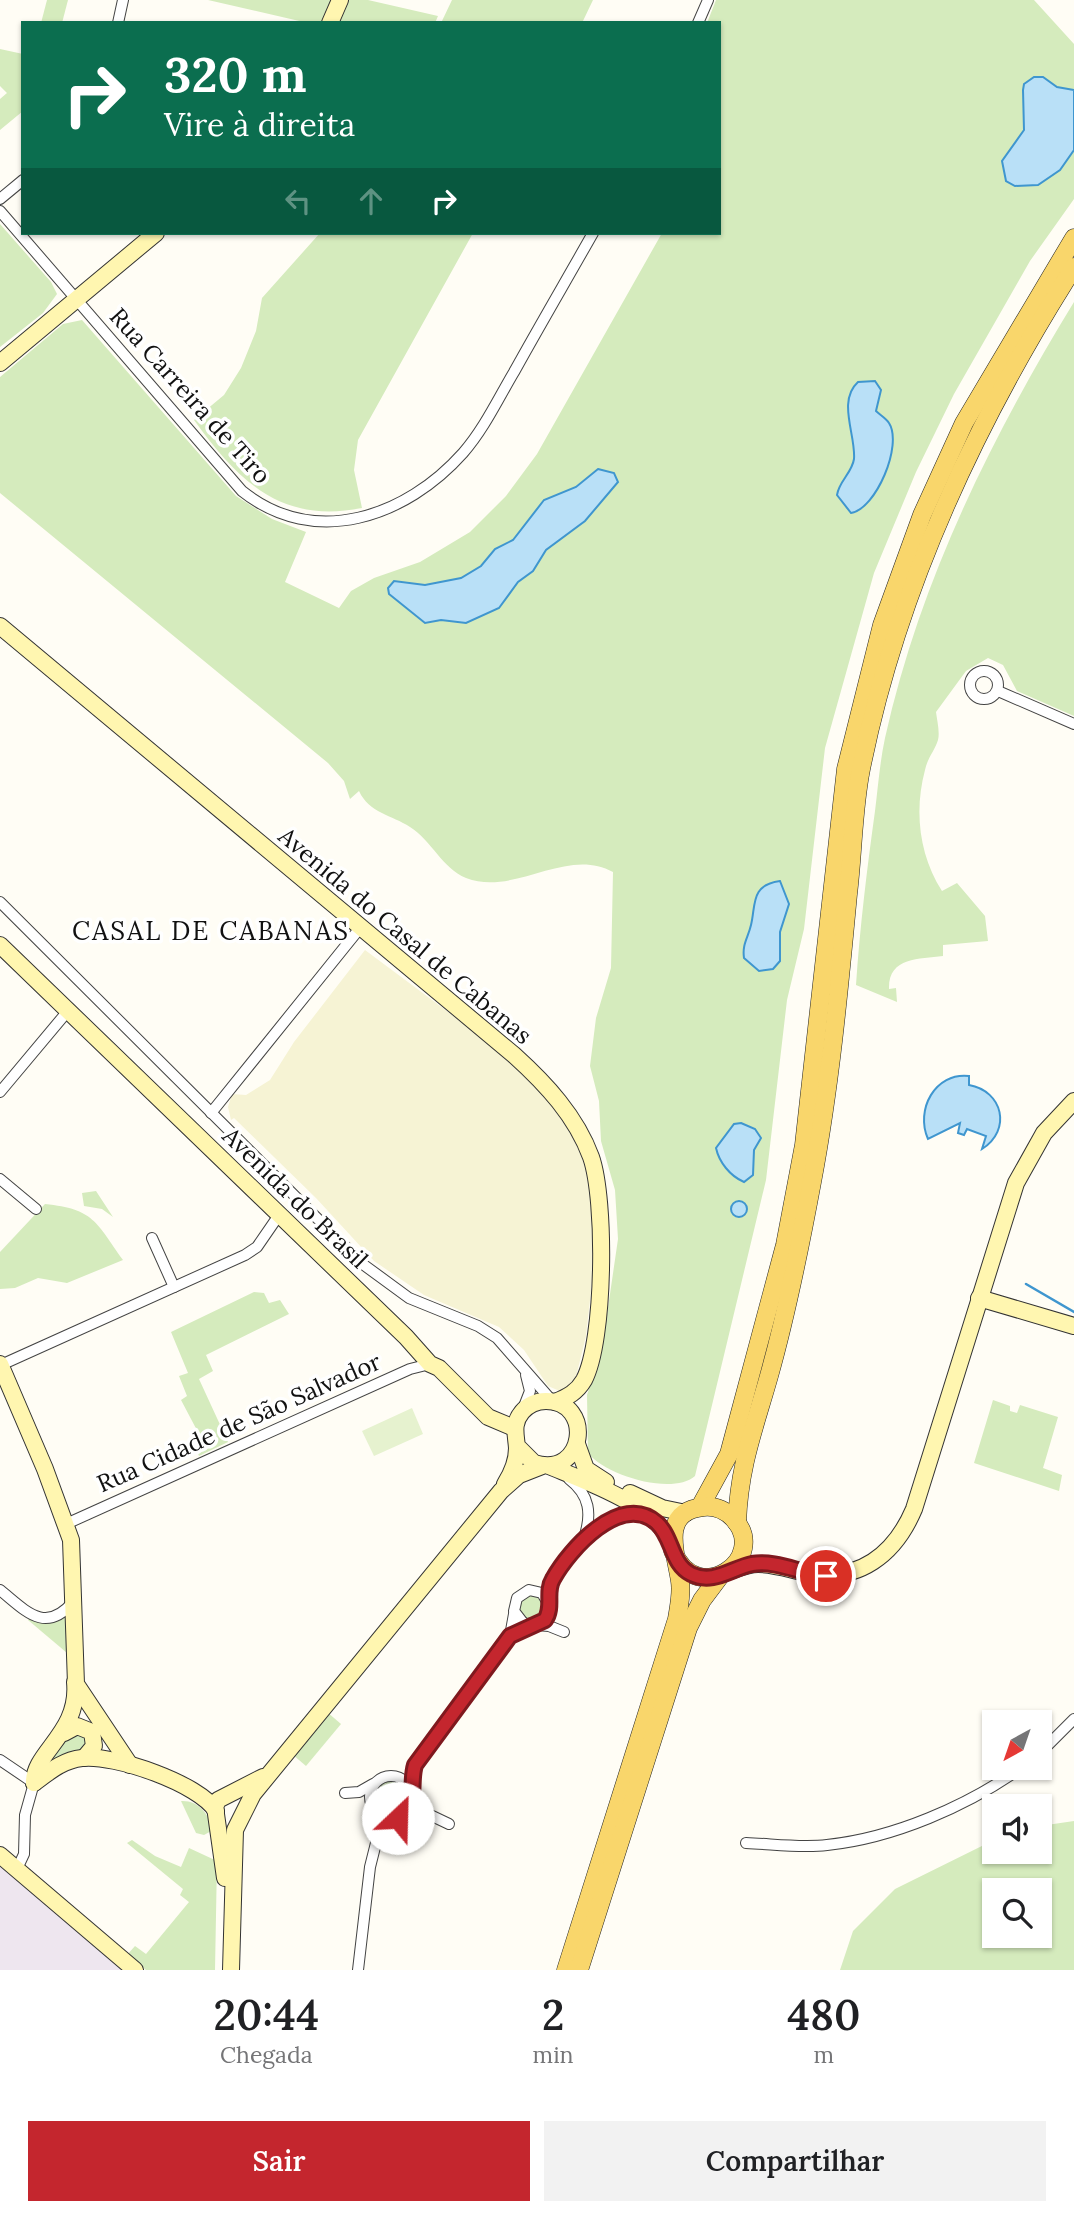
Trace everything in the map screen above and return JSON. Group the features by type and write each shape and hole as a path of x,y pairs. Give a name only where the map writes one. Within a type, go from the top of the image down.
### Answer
{"main road":[{"path":"566,1970 677,1619 680,1582 672,1548 675,1527 716,1483 729,1454 785,1245 804,1145 846,769 882,625 922,515 964,423 1074,238"},
{"path":"579,1970 688,1628 702,1600 740,1556 738,1488 744,1454 778,1338 800,1247 817,1158 861,771 898,626 938,520 980,430 1074,267"},
{"path":"693,1510 721,1510 740,1529"},
{"path":"672,1548 677,1560 691,1574 710,1578 724,1574"}],"street":[{"path":"118,21 123,0"},
{"path":"331,21 340,0"},
{"path":"699,21 708,0"},
{"path":"0,199 21,182"},
{"name":"Rua Carreira de Tiro","path":"0,211 242,491 267,509 294,519 342,522 369,517 412,497 448,470 464,452 484,424 592,235"},
{"path":"0,363 154,235"},
{"name":"Avenida do Casal de Cabanas","path":"0,626 532,1072 559,1102 583,1138 596,1176 602,1220 595,1343 580,1399 578,1438"},
{"path":"998,691 1074,724"},
{"path":"0,902 376,1275 429,1308 489,1332 554,1402 572,1413 582,1463 594,1476 662,1508 693,1510"},
{"path":"211,1113 360,928"},
{"name":"Avenida do Brasil","path":"0,945 67,1013 406,1337 430,1364 439,1368 488,1417 518,1421"},
{"path":"0,1092 67,1013"},
{"path":"724,1574 750,1565 773,1565 819,1575 847,1574 869,1566 897,1541 914,1509 979,1298 1023,1168 1044,1133 1074,1101"},
{"path":"0,1179 36,1209"},
{"path":"18,1869 24,1854 25,1815 37,1767 64,1733 75,1700 71,1540 0,1365 251,1252 279,1215"},
{"path":"152,1238 174,1287"},
{"path":"979,1298 1074,1326"},
{"name":"Rua Cidade de São Salvador","path":"66,1524 386,1379 430,1364"},
{"path":"501,1491 514,1468 518,1421 530,1391 522,1366"},
{"path":"518,1421 538,1402 554,1402 575,1392 586,1375"},
{"path":"231,1970 234,1840 243,1813 266,1776 501,1491 519,1475 566,1459 578,1438"},
{"path":"517,1447 527,1459 549,1467 648,1516 667,1534 672,1548"},
{"path":"549,1467 575,1483 587,1499 590,1510 584,1538"},
{"path":"510,1636 545,1620 550,1607 549,1591 553,1578 584,1538 616,1518 631,1514 648,1516"},
{"path":"740,1529 749,1547 773,1565"},
{"path":"378,1835 410,1808 415,1765 510,1636 517,1598 553,1578"},
{"path":"0,1590 31,1615 44,1619 56,1616 72,1602"},
{"path":"514,1611 520,1622 562,1631 542,1593 529,1590"},
{"path":"74,1677 80,1692 130,1765"},
{"path":"1052,1742 1074,1719"},
{"path":"64,1733 77,1726 92,1732 94,1746 84,1758"},
{"path":"34,1783 57,1766 84,1758 113,1759 195,1791 229,1822 243,1813"},
{"path":"0,1760 34,1783"},
{"path":"415,1765 348,1793 383,1817 428,1814 449,1824"},
{"path":"221,1970 225,1874 216,1812 218,1800 266,1776"},
{"path":"389,1776 404,1780 428,1814"},
{"path":"746,1843 824,1845 881,1833 957,1804 1000,1780"},
{"path":"358,1970 370,1867 378,1835 370,1797 376,1783"},
{"path":"228,1793 242,1798 243,1813"},
{"path":"0,1855 135,1970"}],"shaded area":[{"path":"365,950 522,1067 564,1114 590,1163 597,1237 586,1336 575,1381 562,1392 548,1386 524,1350 499,1327 424,1295 374,1261 316,1198 234,1118 231,1120 228,1107 232,1094 246,1095 270,1080 294,1042"},
{"path":"0,1856 127,1970 0,1970"}],"green space":[{"path":"47,0 68,0 63,21 42,21"},
{"path":"208,0 335,0 327,21 299,21"},
{"path":"348,0 368,0 438,16 436,21 338,21"},
{"path":"452,0 593,0 583,21 442,21"},
{"path":"716,0 1034,0 1074,44 1074,199 1030,261 954,394 916,472 874,573 825,748 804,929 787,1000 766,1180 695,1476 684,1482 671,1484 623,1475 609,1469 588,1453 587,1395 602,1349 618,1239 615,1190 601,1141 599,1101 590,1066 596,1018 611,968 613,872 595,866 577,865 503,881 484,882 466,878 450,868 418,833 375,809 359,791 350,799 344,781 328,763 0,493 0,377 63,324 82,320 236,496 272,519 306,532 285,582 339,608 351,591 374,578 420,562 470,532 506,496 537,454 661,235 721,235 721,21 708,21"},
{"path":"0,49 21,54 21,113 0,130 0,99 7,93 0,86"},
{"path":"0,224 51,282 57,294 43,313 0,347"},
{"path":"318,235 472,235 358,440 354,470 362,508 308,510 285,504 246,479 228,462 194,420 224,395 241,368 256,331 262,298"},
{"path":"1074,302 1074,716 1017,691 1003,665 988,658 966,671 936,712 938,740 926,766 920,801 919,817 924,848 928,863 942,891 957,883 985,916 988,941 943,945 943,956 915,959 899,965 890,979 889,989 896,988 897,1002 856,985 885,738 900,680 938,567 1014,405"},
{"path":"96,1191 113,1217 102,1209 84,1206 82,1193"},
{"path":"45,1204 84,1214 99,1227 123,1260 67,1283 38,1278 15,1288 0,1289 0,1252"},
{"path":"254,1292 264,1293 269,1303 280,1300 289,1314 206,1355 213,1371 199,1379 228,1442 199,1456 193,1440 200,1436 181,1400 187,1396 179,1376 188,1373 171,1332"},
{"path":"993,1400 1010,1406 1010,1411 1017,1413 1020,1405 1058,1417 1043,1468 1062,1475 1059,1491 974,1463"},
{"path":"412,1408 423,1434 374,1456 362,1431"},
{"path":"531,1596 540,1599 543,1608 540,1617 531,1620 522,1617 519,1608 522,1599"},
{"path":"66,1610 73,1658 28,1620 31,1615"},
{"path":"327,1712 341,1724 306,1766 292,1754"},
{"path":"86,1729 89,1749 37,1777 60,1742"},
{"path":"392,1781 403,1786 408,1797 403,1808 392,1813 381,1808 376,1797 381,1786"},
{"path":"181,1801 193,1803 202,1809 213,1830 204,1835 196,1833"},
{"path":"1074,1821 1074,1970 840,1970 853,1931 895,1889 982,1846 982,1864 1052,1864 1052,1824"},
{"path":"132,1840 155,1856 181,1867 189,1848 217,1861 215,1970 146,1970 127,1955 135,1946 146,1954 189,1902 180,1895 183,1889 127,1843"}],"water":[{"path":"1034,77 1043,77 1057,87 1074,90 1074,150 1060,170 1038,185 1015,186 1006,181 1002,161 1024,130 1024,84"},
{"path":"875,381 881,390 876,411 889,423 892,433 890,460 878,489 860,509 851,513 837,495 854,459 849,399 858,382"},
{"path":"598,469 614,473 618,482 585,521 546,550 533,571 518,582 499,608 466,623 441,620 425,623 389,594 388,588 394,581 425,585 461,578 481,566 495,549 513,540 544,500 576,487"},
{"path":"780,881 789,904 780,932 780,961 773,969 759,971 744,958 756,897 759,891 770,883"},
{"path":"969,1076 969,1085 990,1095 996,1103 1000,1112 997,1132 982,1149 986,1136 967,1129 964,1135 958,1133 960,1123 928,1139 924,1116 931,1095 946,1080"},
{"path":"741,1123 755,1129 761,1138 754,1150 753,1175 744,1182 726,1168 716,1148 734,1124"},
{"path":"736,1201 742,1201 747,1209 745,1215 736,1217 731,1212 731,1206"}],"waterway":[{"path":"1026,1284 1074,1312"}],"district":[{"name":"CASAL DE CABANAS","path":"211,931"}],"route":[{"path":"398,1818 407,1812 412,1803 411,1782 415,1765 510,1636 545,1620 550,1609 548,1596 553,1578 584,1538 606,1522 623,1515 648,1516 667,1534 683,1568 701,1577 720,1576 741,1567 758,1564 826,1576"}]}
